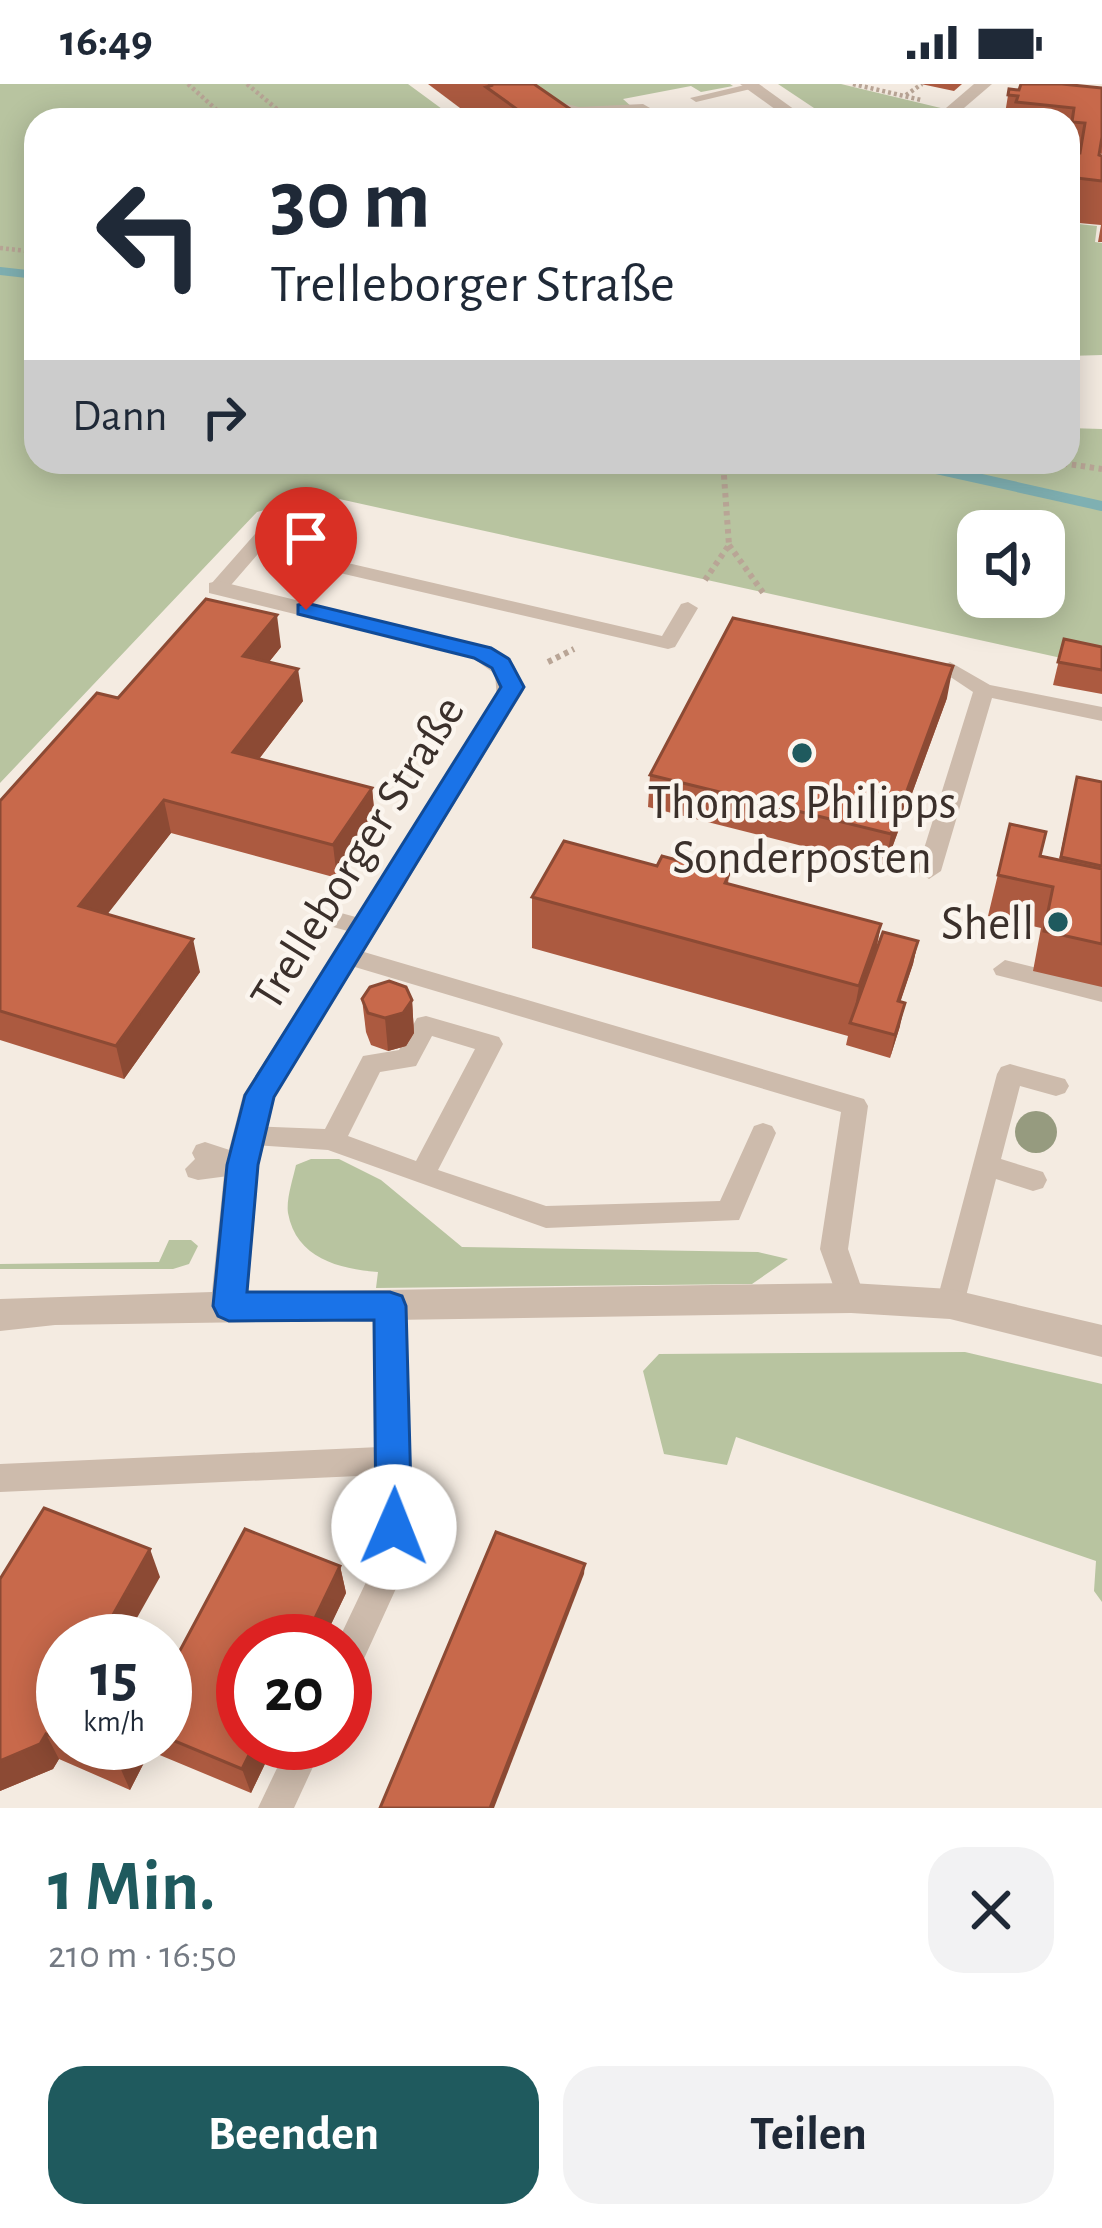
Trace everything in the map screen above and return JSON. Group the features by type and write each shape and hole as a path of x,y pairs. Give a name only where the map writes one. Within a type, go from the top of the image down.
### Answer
{"street":[{"path":"956,108 984,84"},
{"path":"750,86 783,108"},
{"name":"Trelleborger Straße","path":"218,588 482,653 501,664 509,676 510,698 354,925 260,1095 246,1151 229,1306"},
{"path":"0,1315 229,1306 851,1298 950,1304 1102,1341"}],"lane":[{"path":"518,84 554,108"},
{"path":"696,98 750,86"},
{"path":"218,588 253,547 290,520"},
{"path":"253,547 668,643 688,608"},
{"path":"950,668 984,690 1102,714"},
{"path":"929,871 984,690"},
{"path":"1005,969 1102,993"},
{"path":"329,970 855,1106 834,1249 851,1298"},
{"path":"332,1141 372,1064 407,1059 426,1025 490,1044 422,1175"},
{"path":"950,1304 1010,1074 1056,1086"},
{"path":"201,1161 313,1136 545,1217 729,1212 763,1133"},
{"path":"987,1165 1034,1180"},
{"path":"368,1614 393,1560 396,1460 390,1306"},
{"path":"0,1478 396,1460"},
{"path":"276,1808 294,1770"}],"path":[{"path":"188,84 215,108"},
{"path":"247,84 276,108"},
{"path":"853,84 956,108"},
{"path":"905,96 922,84"},
{"path":"724,474 729,545 764,594"},
{"path":"705,580 729,545"}],"green space":[{"path":"0,84 408,84 441,108 24,108 24,474 1080,474 1080,428 1102,429 1102,667 321,495 257,512 0,783"},
{"path":"518,84 733,86 701,92 691,86 623,99 633,108 563,108"},
{"path":"778,84 841,84 941,108 814,108"},
{"path":"1080,224 1097,226 1095,242 1102,243 1102,355 1080,356"},
{"path":"311,1159 339,1159 381,1180 462,1247 758,1252 788,1259 752,1284 376,1288 378,1272 321,1258 300,1241 293,1228 288,1207 296,1165"},
{"path":"169,1240 191,1240 198,1246 189,1264 173,1269 0,1269 0,1264 159,1262"},
{"path":"965,1352 1102,1384 1102,1602 1094,1591 1096,1561 736,1437 727,1465 664,1454 643,1371 659,1354"}],"building":[{"path":"488,84 534,84 569,108 515,108 486,87 493,85"},
{"path":"1021,84 1102,88 1102,181 1080,178 1085,123 1080,123 1080,108 1016,102 1018,96 1008,95 1009,89 1019,90"},
{"path":"206,599 277,615 243,656 298,669 233,752 372,788 333,845 164,800 79,906 193,939 116,1046 0,1011 0,801 97,693 118,698"},
{"name":"Thomas Philipps Sonderposten","path":"733,618 953,666 891,834 650,775"},
{"path":"1064,639 1102,647 1102,670 1058,662"},
{"path":"1077,777 1102,782 1102,866 1061,857"},
{"path":"1010,824 1046,832 1040,856 1102,869 1102,944 1044,931 1053,887 998,875"},
{"path":"564,841 657,866 662,856 729,874 725,883 881,924 859,986 532,897"},
{"path":"883,932 918,941 898,1001 905,1003 895,1035 850,1023"},
{"path":"389,981 406,987 412,1000 403,1013 385,1018 368,1013 362,999 370,987"},
{"path":"44,1508 150,1549 113,1614 36,1614 36,1746 0,1761 0,1579"},
{"path":"245,1529 340,1566 317,1614 216,1614 216,1758 192,1748 192,1628"},
{"path":"496,1532 585,1564 490,1808 380,1808"}],"waterway":[{"path":"0,271 24,274"},
{"path":"959,474 1102,506"}],"place":[{"name":"Thomas Philipps Sonderposten","path":"802,753"},
{"name":"Shell","path":"1058,922"}],"route":[{"path":"306,610 482,653 501,664 513,687 260,1095 242,1165 229,1306 390,1306 394,1527"}]}
